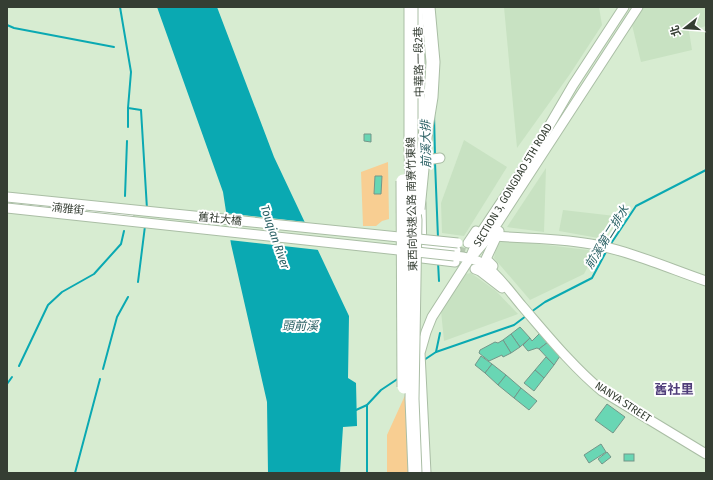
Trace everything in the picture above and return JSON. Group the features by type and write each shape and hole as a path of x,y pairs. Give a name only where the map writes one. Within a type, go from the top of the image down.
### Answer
{"highway":[{"name":"東西向快速公路 南寮竹東線","path":"402,7 403,351 406,473"},
{"name":"東西向快速公路 南寮竹東線","path":"411,7 411,146 412,198 415,220 412,399 415,473"},
{"path":"415,220 420,204 426,128 432,90 433,62 428,7"}],"street":[{"name":"中華路一段2巷","path":"418,7 422,246"},
{"name":"SECTION 3, GONGDAO 5TH ROAD","path":"470,258 480,234 528,162 573,86 624,7"},
{"name":"SECTION 3, GONGDAO 5TH ROAD","path":"470,258 487,239 638,7"},
{"name":"SECTION 3, GONGDAO 5TH ROAD","path":"468,243 553,109 573,86"},
{"name":"SECTION 3, GONGDAO 5TH ROAD","path":"510,292 502,275 486,259 495,236 570,122 582,94"},
{"name":"中華路一段2巷","path":"420,140 426,160 421,180"},
{"path":"426,160 440,158"},
{"name":"舊社大橋","path":"7,197 456,253"},
{"name":"湳雅街","path":"7,202 129,216"},
{"name":"舊社大橋","path":"7,208 456,253"},
{"path":"495,236 576,242 614,249 706,281"},
{"path":"470,258 456,253 443,260 422,258 422,246 444,248 470,258 483,264 494,273 510,292"},
{"path":"426,473 420,353 432,317 470,258"},
{"path":"475,269 480,271 499,287 510,292"},
{"name":"NANYA STREET","path":"510,292 588,379 602,391 706,454"}],"shaded area":[{"path":"504,7 599,7 602,25 570,74 517,148"},
{"path":"644,7 705,7 706,26 689,31 692,50 641,62 632,25"},
{"path":"464,140 507,167 464,236 442,233 441,203"},
{"path":"388,162 389,219 382,221 376,226 363,226 361,172"},
{"path":"546,168 544,232 507,227"},
{"path":"563,210 615,216 604,239 559,231"},
{"path":"498,239 596,251 584,274 530,300 494,258"},
{"path":"471,273 496,291 518,314 444,341 441,311 465,274"},
{"path":"407,391 409,473 387,473 387,435"}],"water":[{"name":"頭前溪","path":"157,7 217,7 274,157 349,316 348,378 356,383 357,426 343,427 340,473 268,473 267,402 231,244 223,192"}],"pier":[{"path":"224,213 306,222 319,250 229,240"}],"building":[{"path":"364,134 371,134 371,142 364,141"},
{"path":"375,176 382,176 381,194 374,194"},
{"path":"520,327 530,338 520,347 511,334"},
{"path":"540,333 548,342 539,349 537,348 528,351 523,345 530,338 532,341"},
{"path":"511,334 520,347 511,353 503,340"},
{"path":"503,340 511,353 489,361 479,353 480,350 495,342 498,343"},
{"path":"548,342 560,356 554,365 539,349"},
{"path":"481,356 492,364 485,373 475,365"},
{"path":"546,357 554,365 544,378 535,370"},
{"path":"492,364 506,375 498,385 485,373"},
{"path":"535,370 544,378 534,391 524,383"},
{"path":"506,375 521,388 514,398 498,385"},
{"path":"521,388 537,401 529,410 514,398"},
{"path":"607,404 625,417 613,433 595,420"},
{"path":"601,444 606,452 589,463 584,455"},
{"path":"607,452 611,457 602,464 598,459"},
{"path":"624,454 634,454 634,461 624,461"}],"waterway":[{"path":"120,7 131,72 128,108 141,110 147,209"},
{"path":"7,25 14,28 114,47"},
{"path":"128,108 128,127"},
{"name":"前溪大排","path":"434,114 435,156"},
{"path":"125,196 127,141"},
{"name":"前溪大排","path":"435,162 438,238"},
{"name":"前溪第二排水","path":"610,245 636,206 706,170"},
{"path":"138,282 145,226"},
{"path":"19,366 48,305 62,292 94,274 121,244 124,231"},
{"name":"前溪第二排水","path":"531,312 545,302 592,278 607,250"},
{"name":"前溪大排","path":"438,262 439,281"},
{"path":"103,369 117,317 128,297"},
{"name":"前溪第二排水","path":"424,360 436,352 514,325 526,316"},
{"name":"前溪大排","path":"436,352 440,333"},
{"path":"7,384 12,377"},
{"name":"前溪大排","path":"367,473 367,405 381,390 399,378"},
{"path":"75,473 100,379"},
{"path":"356,410 367,405"}],"tunnel":[{"path":"456,250 486,259"}],"district":[{"name":"舊社里","path":"674,389"}],"water label":[{"name":"Touqian River","path":"275,237"}]}
